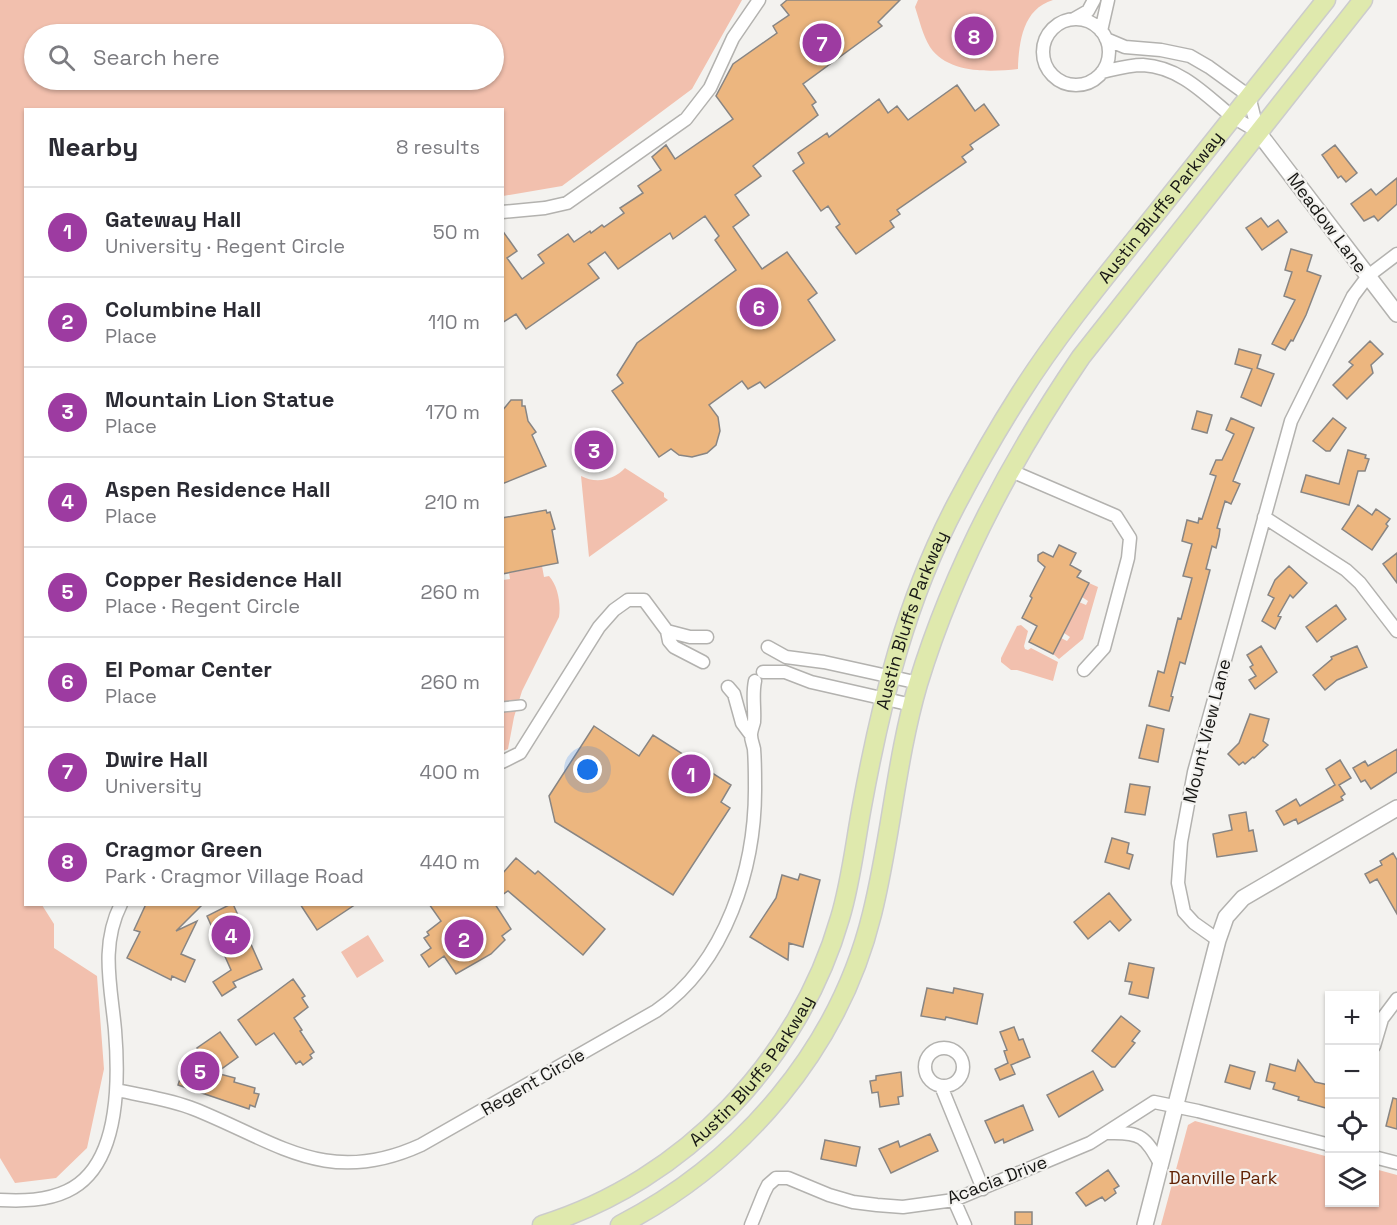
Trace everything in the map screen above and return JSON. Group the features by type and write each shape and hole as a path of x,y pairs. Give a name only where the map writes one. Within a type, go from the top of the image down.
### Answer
{"main road":[{"name":"Austin Bluffs Parkway","path":"542,1225 562,1219 604,1200 664,1165 682,1151 742,1094 770,1060 788,1032 820,973 841,917 889,676 912,605 940,538 967,485 1021,392 1054,345 1232,116 1326,0"},
{"name":"Austin Bluffs Parkway","path":"620,1225 680,1189 736,1144 794,1078 827,1024 860,952 872,914 912,705 919,683 948,599 966,556 1010,471 1043,413 1081,357 1363,0"}],"street":[{"path":"504,212 545,208 567,203 686,118 710,88 733,38 759,0"},
{"path":"1094,0 1088,11 1058,25 1047,37 1043,54 1049,71 1055,78 1065,83 1076,85 1087,83 1102,72 1108,56 1103,35 1108,0"},
{"path":"1074,19 1089,22 1103,35 1125,47 1161,50 1190,56 1249,96"},
{"name":"Meadow Lane","path":"1102,72 1143,65 1171,72 1191,83 1232,116 1258,132 1397,314"},
{"name":"Meadow Lane","path":"1249,96 1258,132"},
{"name":"Mount View Lane","path":"1218,940 1194,923 1184,912 1178,883 1181,842 1194,772 1291,421 1353,296 1368,276 1397,254"},
{"path":"1010,471 1116,516 1130,538 1128,558 1104,648 1084,670"},
{"path":"1264,517 1346,570 1397,631"},
{"path":"504,761 520,753 598,627 614,610 628,600 644,600 666,631 674,647 703,662"},
{"path":"666,631 690,637 707,637"},
{"path":"768,647 786,657 824,662 919,683"},
{"name":"Regent Circle","path":"751,735 754,722 752,698 759,677 785,672 811,682 912,705"},
{"name":"Regent Circle","path":"117,1090 194,1109 279,1148 322,1160 369,1161 411,1150 433,1139 656,1011 669,1002 691,979 723,929 742,883 749,854 755,789 754,749 751,735 742,723 734,694 728,687"},
{"path":"504,707 521,705"},
{"path":"1145,1225 1195,1023 1226,917 1243,898 1397,808"},
{"path":"0,1200 47,1198 68,1191 92,1171 104,1148 112,1124 117,1090 115,1028 109,987 108,947 120,906"},
{"path":"1374,1045 1382,1019 1397,999"},
{"path":"941,1086 983,1189"},
{"name":"Acacia Drive","path":"751,1225 768,1185 776,1178 788,1178 853,1202 877,1205 903,1207 954,1200 1090,1143 1109,1133 1138,1110 1154,1102 1325,1144"},
{"path":"1109,1133 1129,1132 1140,1136 1150,1144 1161,1165"},
{"path":"1379,1158 1397,1163"},
{"path":"954,1200 965,1225"}],"green space":[{"path":"0,0 742,0 692,89 562,186 504,196 504,108 24,108 24,906 43,906 54,924 54,948 97,976 104,1069 87,1148 56,1178 15,1183 0,1158"},
{"path":"918,0 1053,0 1043,4 1029,18 1022,37 1018,69 995,71 958,67 938,56 923,33 915,7"},
{"path":"625,468 664,493 664,497 668,500 589,557 581,476 593,480 610,478"},
{"path":"542,566 544,577 549,576 557,590 560,607 559,617 522,691 508,749 504,751 504,580 510,579 509,573"},
{"path":"1089,583 1098,587 1083,639 1059,659 1053,654 1061,638 1067,641 1070,637 1064,633 1079,602 1086,605 1088,601 1082,597"},
{"path":"1021,625 1028,631 1025,649 1031,648 1058,662 1053,681 1011,670 1001,662 1017,626"},
{"path":"368,935 384,961 357,978 341,952"},
{"name":"Danville Park","path":"1195,1121 1325,1156 1325,1207 1379,1207 1379,1170 1397,1175 1397,1225 1161,1225 1188,1125"}],"building":[{"path":"787,0 900,0 878,22 882,26 803,84 816,102 812,105 818,115 753,166 761,176 735,195 749,215 733,227 762,269 787,252 817,293 808,300 835,340 765,388 760,382 748,389 742,381 709,405 718,417 720,431 716,445 707,453 692,457 679,455 671,449 659,457 612,391 623,383 617,375 637,343 736,270 715,240 719,236 705,216 673,239 670,233 618,269 605,252 588,264 599,278 526,329 516,314 504,322 504,233 517,251 507,258 522,279 544,263 538,255 568,234 574,242 602,225 604,227 624,213 620,208 643,193 638,186 661,170 652,157 666,145 675,159 733,119 716,96 733,64 777,33 773,26 789,15 781,5"},
{"path":"957,85 975,111 984,104 999,125 970,145 973,149 962,157 966,162 897,210 900,214 890,221 894,227 856,254 836,227 840,224 828,206 821,211 793,171 804,163 798,153 827,133 829,137 879,99 888,113 897,106 908,120"},
{"path":"1335,145 1357,173 1346,182 1341,176 1338,178 1322,155"},
{"path":"1397,178 1397,204 1378,221 1374,216 1364,221 1351,204 1371,189 1376,195"},
{"path":"1261,218 1268,227 1278,220 1287,232 1262,250 1246,228"},
{"path":"1291,249 1312,255 1307,271 1321,276 1306,315 1293,341 1291,340 1285,350 1272,344 1295,300 1284,296 1292,272 1285,270"},
{"path":"1370,341 1383,354 1371,365 1373,373 1347,399 1333,385 1353,365 1349,362"},
{"path":"1239,349 1261,355 1257,368 1274,374 1261,406 1241,397 1252,369 1235,364"},
{"path":"511,400 522,400 528,421 536,432 532,435 546,466 504,483 504,409"},
{"path":"1197,411 1212,415 1207,433 1192,429"},
{"path":"1231,418 1254,428 1233,481 1240,484 1231,504 1225,501 1217,528 1220,529 1216,548 1212,546 1206,569 1210,570 1185,664 1180,662 1169,711 1149,706 1158,671 1164,673 1178,618 1181,619 1192,578 1183,576 1192,544 1182,541 1187,520 1198,523 1199,518 1202,519 1216,476 1210,474 1216,460 1222,460 1234,434 1226,430"},
{"path":"1333,418 1346,428 1330,451 1326,451 1313,441"},
{"path":"1348,450 1366,455 1365,458 1369,459 1365,471 1358,471 1349,505 1301,492 1306,475 1339,484"},
{"path":"1358,505 1372,515 1376,509 1390,519 1372,550 1342,529"},
{"path":"546,510 547,513 550,512 555,529 552,530 558,563 504,574 504,518"},
{"path":"1059,545 1076,553 1070,565 1081,571 1077,577 1089,583 1053,654 1029,642 1037,626 1022,618 1045,567 1038,561 1038,555 1043,552 1053,557"},
{"path":"1397,553 1397,583 1383,564"},
{"path":"1289,566 1307,583 1293,598 1290,595 1278,616 1281,617 1275,629 1262,621 1274,598 1268,595 1275,580"},
{"path":"1336,605 1346,619 1317,642 1306,627"},
{"path":"1261,646 1277,672 1255,689 1249,680 1256,676 1250,667 1253,665 1247,655"},
{"path":"1357,646 1367,667 1337,680 1325,690 1313,675 1332,659 1331,657"},
{"path":"1250,714 1269,719 1263,741 1268,745 1254,758 1239,765 1228,754 1239,743"},
{"path":"1147,725 1164,729 1158,762 1139,758"},
{"path":"594,726 639,756 653,735 731,785 721,802 730,808 673,895 555,822 549,796"},
{"path":"1397,749 1397,772 1371,789 1365,780 1361,782 1353,768 1365,761 1368,766"},
{"path":"1340,760 1351,778 1339,785 1345,794 1341,797 1343,800 1298,824 1296,819 1284,825 1276,811 1296,799 1300,806 1335,785 1326,769"},
{"path":"1130,784 1150,787 1145,815 1125,812"},
{"path":"1246,812 1249,831 1253,830 1257,851 1217,857 1213,834 1232,830 1229,815"},
{"path":"1112,838 1129,843 1127,853 1133,855 1129,869 1105,862"},
{"path":"1393,853 1397,860 1397,914 1377,879 1370,883 1365,874 1382,865 1380,861"},
{"path":"516,858 535,874 538,871 605,929 583,955 508,891 504,894 504,872"},
{"path":"800,874 820,880 803,947 789,943 788,960 750,937 776,898 782,875 798,880"},
{"path":"1109,893 1131,920 1119,931 1110,921 1088,939 1074,922"},
{"path":"145,906 201,906 176,931 197,921 181,954 195,960 185,982 172,976 171,980 127,958 140,932 134,930"},
{"path":"227,906 234,906 262,969 233,982 236,987 222,996 213,982 231,970 207,916"},
{"path":"301,906 353,906 317,930"},
{"path":"430,906 496,906 511,929 502,936 505,940 491,954 456,974 444,956 429,967 421,955 431,948 424,938 429,935 427,932 441,921"},
{"path":"1129,963 1154,968 1148,998 1129,994 1132,982 1125,981"},
{"path":"293,979 305,996 302,998 308,1007 294,1018 314,1052 310,1055 312,1058 303,1065 300,1061 296,1064 274,1033 256,1045 238,1020"},
{"path":"927,988 953,993 954,988 983,994 977,1024 946,1017 945,1020 921,1016"},
{"path":"1121,1016 1140,1031 1132,1041 1135,1043 1115,1067 1112,1067 1092,1051"},
{"path":"1014,1027 1019,1040 1023,1039 1030,1057 1011,1065 1015,1074 1000,1080 995,1069 1008,1063 1004,1051 1007,1050 1000,1032"},
{"path":"220,1032 238,1057 216,1073 235,1078 234,1082 255,1088 254,1093 259,1094 255,1107 250,1105 249,1109 178,1085 186,1060 209,1067 197,1048"},
{"path":"1298,1060 1315,1082 1325,1084 1325,1108 1298,1100 1299,1097 1273,1089 1275,1083 1266,1081 1270,1064 1295,1071"},
{"path":"1230,1065 1255,1072 1250,1089 1225,1082"},
{"path":"1093,1071 1103,1090 1059,1117 1047,1095"},
{"path":"901,1072 903,1096 898,1097 899,1104 880,1107 878,1092 872,1093 870,1081 876,1080 876,1076"},
{"path":"1393,1098 1397,1099 1397,1129 1386,1126"},
{"path":"1023,1105 1033,1130 1004,1143 1003,1139 995,1143 985,1121"},
{"path":"930,1134 938,1151 891,1173 879,1149 898,1141 900,1147"},
{"path":"825,1140 860,1147 856,1166 821,1159"},
{"path":"1108,1170 1119,1186 1114,1189 1116,1193 1105,1201 1102,1197 1086,1206 1076,1193"},
{"path":"1015,1212 1032,1212 1032,1225 1015,1225"}],"place":[{"name":"Cragmor Green","path":"974,36"},
{"name":"Dwire Hall","path":"822,43"},
{"name":"El Pomar Center","path":"759,307"},
{"name":"Mountain Lion Statue","path":"594,450"},
{"name":"Gateway Hall","path":"691,774"},
{"name":"Aspen Residence Hall","path":"231,935"},
{"name":"Columbine Hall","path":"464,939"},
{"name":"Copper Residence Hall","path":"200,1071"}]}
